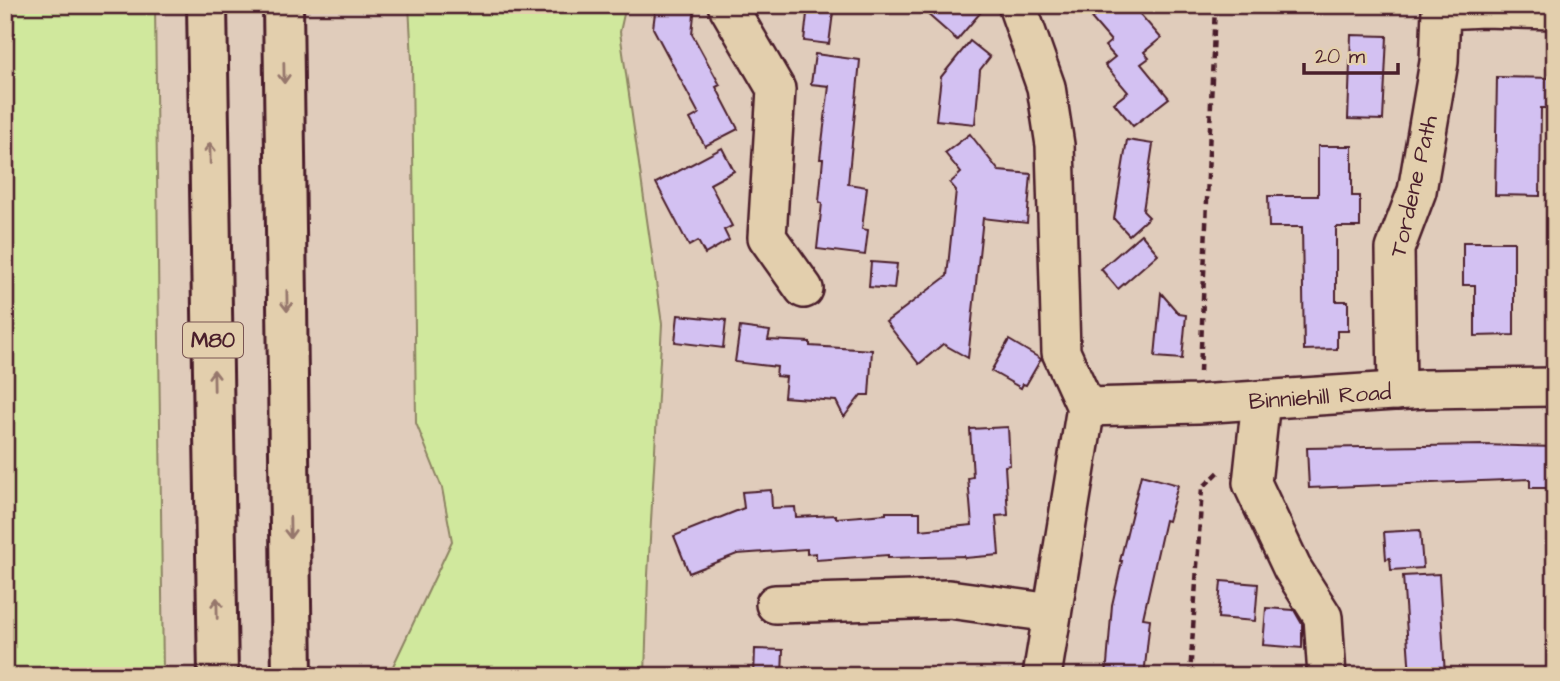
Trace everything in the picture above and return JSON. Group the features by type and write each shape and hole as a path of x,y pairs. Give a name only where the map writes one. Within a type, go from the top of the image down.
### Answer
{"highway":[{"name":"M80","path":"207,5 219,676"},
{"path":"283,5 292,676"}],"street":[{"path":"727,5 776,89 767,237 804,289"},
{"path":"1017,5 1046,87 1055,145 1061,352 1086,408 1042,676"},
{"name":"Tordene Path","path":"1397,391 1395,249 1417,191 1439,62 1441,10 1555,10"},
{"name":"Binniehill Road","path":"1086,408 1198,404 1397,391 1555,387"},
{"path":"1261,400 1252,484 1292,568 1323,617 1327,676"},
{"path":"775,604 949,599 1052,613"}],"path":[{"path":"1198,404 1215,5"},
{"path":"1190,676 1202,488 1256,438"}],"green space":[{"path":"5,5 155,5 163,676 5,676"},
{"path":"409,5 626,5 620,32 662,324 645,676 393,676 393,666 452,541 442,488 416,423"}],"building":[{"path":"656,5 695,5 692,34 720,85 716,87 738,129 705,146 690,119 699,114 653,28"},
{"path":"808,5 834,5 829,44 804,41"},
{"path":"917,5 987,5 957,40"},
{"path":"1108,5 1132,5 1161,38 1144,52 1149,58 1141,64 1169,98 1133,126 1114,103 1128,92 1105,65 1115,57 1105,46 1111,41 1092,19"},
{"path":"1351,35 1387,36 1383,120 1348,119"},
{"path":"970,41 990,57 980,70 975,124 936,120 941,77"},
{"path":"815,54 860,60 848,184 867,187 862,229 868,230 865,255 817,249 822,203 819,202 823,159 820,159 829,86 811,84"},
{"path":"1497,77 1555,78 1555,108 1541,108 1540,196 1495,195"},
{"path":"970,134 999,171 1031,174 1027,223 983,218 968,358 943,344 919,364 886,322 947,276 956,190 950,183 961,173 945,153"},
{"path":"1127,140 1153,144 1143,211 1149,217 1129,235 1114,219"},
{"path":"1318,146 1352,146 1352,196 1360,196 1360,227 1336,227 1336,301 1348,301 1348,331 1337,331 1337,349 1304,350 1302,227 1269,227 1268,196 1318,196"},
{"path":"722,148 734,171 710,184 732,226 724,230 729,240 705,254 698,241 689,246 656,183"},
{"path":"1141,234 1158,254 1118,289 1101,269"},
{"path":"1463,242 1514,242 1514,335 1475,336 1475,285 1463,285"},
{"path":"871,262 897,264 894,289 869,287"},
{"path":"1161,293 1179,314 1186,315 1182,359 1155,357"},
{"path":"678,315 726,320 723,348 675,342"},
{"path":"740,327 770,331 768,340 872,350 869,395 861,395 844,417 836,401 784,397 786,377 776,376 777,367 735,362"},
{"path":"1009,340 1041,359 1026,385 1023,384 1021,388 991,371"},
{"path":"1008,427 1010,465 1005,466 1008,515 996,516 999,555 888,558 888,555 816,560 816,553 807,554 807,549 737,554 689,573 674,536 744,508 742,492 771,490 772,508 795,507 796,517 836,515 836,518 886,512 920,512 920,530 972,525 968,478 973,477 970,429"},
{"path":"1483,445 1555,447 1555,488 1530,488 1530,479 1309,488 1307,448"},
{"path":"1141,475 1178,485 1168,521 1165,520 1143,618 1150,619 1144,676 1106,676 1112,605"},
{"path":"1420,530 1423,568 1391,570 1390,558 1386,559 1384,532"},
{"path":"1439,574 1445,676 1410,676 1403,576"},
{"path":"1221,581 1258,584 1255,621 1218,618"},
{"path":"1266,608 1294,610 1302,624 1302,648 1263,645"},
{"path":"755,649 783,650 782,676 754,676"}]}
